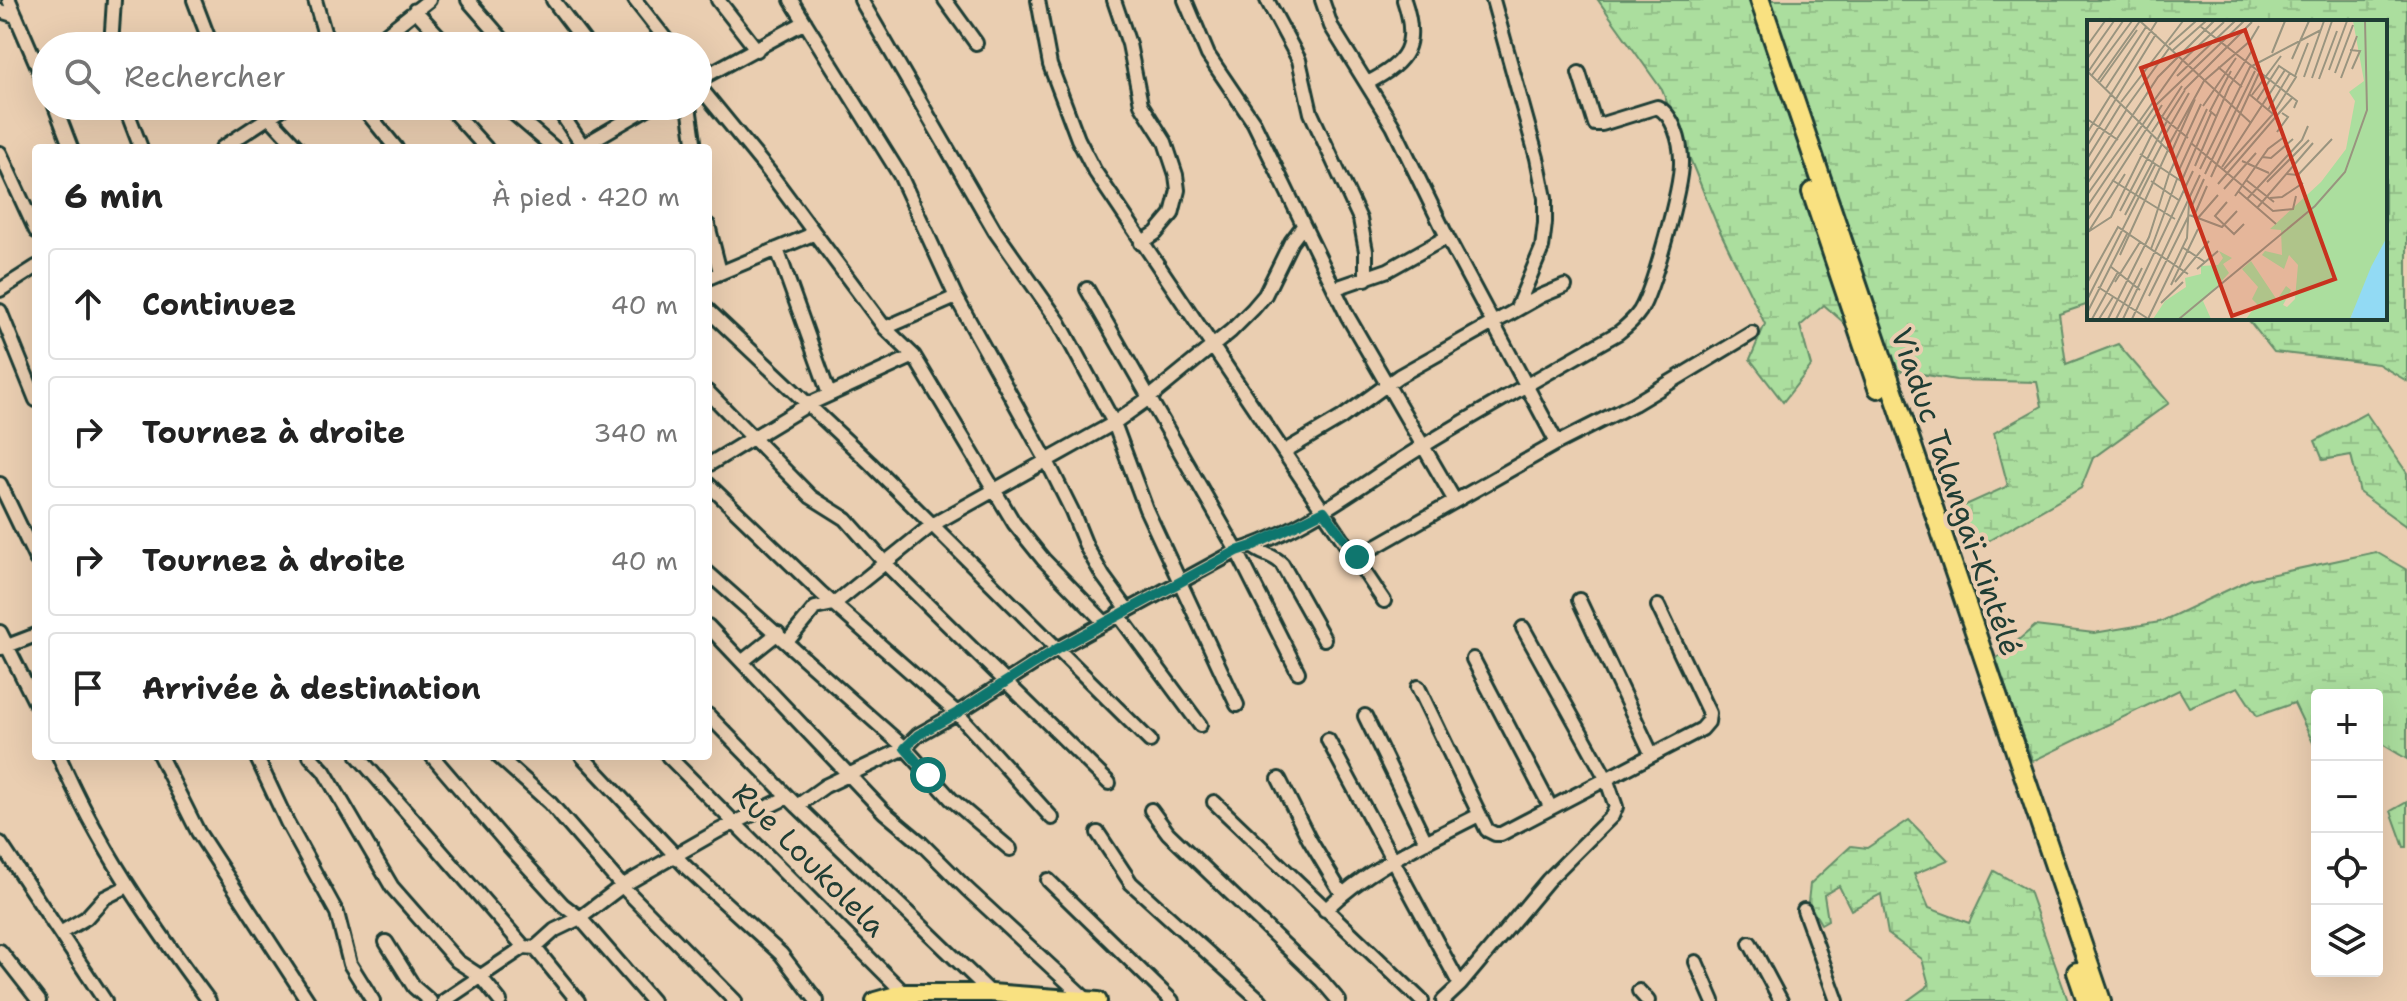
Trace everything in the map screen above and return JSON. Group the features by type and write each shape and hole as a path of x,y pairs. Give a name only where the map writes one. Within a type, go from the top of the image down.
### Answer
{"highway":[{"name":"Viaduc Talangaï-Kintélé","path":"1748,0 2087,1001"},
{"name":"Viaduc Talangaï-Kintélé","path":"1760,0 2101,1001"}],"main road":[{"path":"875,1001 991,993 1097,1001"}],"street":[{"path":"9,0 32,53"},
{"path":"112,32 114,0"},
{"path":"194,0 206,32"},
{"path":"315,0 324,32"},
{"path":"396,32 415,10 429,0"},
{"path":"468,0 496,32"},
{"path":"553,0 577,32"},
{"path":"635,0 660,32"},
{"path":"718,0 757,50"},
{"path":"791,0 900,175 956,297 1047,461 1087,548 1122,612 1200,725"},
{"path":"861,0 995,231 1059,322 1114,423 1146,509 1237,705"},
{"path":"945,0 976,43"},
{"path":"1038,0 1050,65 1078,139 1094,170 1384,601"},
{"path":"1114,0 1129,44 1141,104 1165,142 1178,190 1172,214 1156,233 1141,243"},
{"path":"1185,0 1208,55 1254,123 1348,317 1455,501"},
{"path":"1267,0 1299,60 1311,113 1360,219 1366,251 1366,279"},
{"path":"1322,0 1331,26 1393,126 1447,237 1557,443"},
{"path":"1367,83 1392,68 1411,42 1410,16 1404,0"},
{"path":"1493,0 1537,158 1545,198 1542,248 1516,310"},
{"path":"415,10 435,32"},
{"path":"0,11 16,16"},
{"path":"712,74 805,22"},
{"path":"444,1001 555,930 580,918 622,886 735,822 793,801 905,748 918,735 1057,649 1237,551 1324,511 1422,447 1618,333 1631,322 1647,296 1680,179 1679,147 1666,112 1653,107 1595,124 1579,73"},
{"path":"712,100 885,328 914,356 1014,523 1043,559 1104,622"},
{"path":"60,120 69,144"},
{"path":"130,120 139,144"},
{"path":"228,144 263,120"},
{"path":"273,120 294,144"},
{"path":"373,120 393,144"},
{"path":"461,120 482,144"},
{"path":"521,120 549,144"},
{"path":"565,120 579,144"},
{"path":"585,144 618,120"},
{"path":"691,120 694,144"},
{"path":"0,153 32,222"},
{"path":"743,661 783,637 815,608 834,604 932,525 1114,423 1149,398 1243,321 1265,295 1291,242 1303,226"},
{"path":"714,275 813,234"},
{"path":"1336,288 1366,279 1447,237"},
{"path":"777,249 829,394"},
{"path":"0,290 32,270"},
{"path":"1285,451 1341,418 1388,384 1492,323 1565,286"},
{"path":"1087,289 1237,551 1298,672"},
{"path":"885,328 956,297"},
{"path":"0,311 32,390"},
{"path":"712,314 932,525 1150,741"},
{"path":"1357,557 1557,443 1634,404 1752,333"},
{"path":"712,462 807,405 914,356"},
{"path":"712,396 811,497 846,519 885,563 1109,783"},
{"path":"0,484 32,551"},
{"path":"712,488 834,604 957,713 1052,818"},
{"path":"1252,546 1261,553 1276,557 1282,564 1324,639"},
{"path":"712,576 905,748 951,799 1010,849"},
{"path":"1579,600 1652,755"},
{"path":"1418,687 1487,830 1501,834 1702,729 1708,722 1709,713 1658,606"},
{"path":"1443,1001 1548,880 1612,816 1616,807 1606,778 1523,628"},
{"path":"712,630 884,812 1087,1000"},
{"path":"0,632 4,647 32,697"},
{"path":"4,647 32,636"},
{"path":"1473,659 1551,808"},
{"path":"1365,716 1426,842"},
{"path":"712,719 991,993"},
{"path":"1328,740 1460,985"},
{"path":"61,760 77,799 128,886 209,1001"},
{"path":"162,760 198,832 308,1001"},
{"path":"258,760 287,822 337,913 350,964 373,1001"},
{"path":"314,760 324,771 392,887 457,961 480,976 500,1001"},
{"path":"362,760 578,1001"},
{"path":"435,760 510,847 563,905 580,918 652,1001"},
{"path":"502,760 550,803 622,886 735,1001"},
{"path":"586,760 676,856 781,954 817,1001"},
{"name":"Rue Loukolela","path":"672,760 907,997"},
{"path":"1279,779 1309,839 1342,894"},
{"path":"1214,802 1422,1001"},
{"path":"1151,810 1168,833 1339,1001"},
{"path":"1325,910 1342,894 1391,860 1479,815"},
{"path":"1098,833 1131,883 1261,1001"},
{"path":"0,843 105,1001"},
{"path":"1048,880 1172,1001"},
{"path":"60,933 86,918 104,898 128,886"},
{"path":"1804,910 1837,1001"},
{"path":"386,942 414,987 430,1001"},
{"path":"1750,943 1781,1001"},
{"path":"0,951 39,1001"},
{"path":"1696,962 1713,1001"}],"green space":[{"path":"1598,0 2407,0 2407,381 2378,364 2274,352 2249,320 2387,320 2387,20 2087,20 2087,305 2059,314 2066,364 2118,344 2169,403 2093,458 2081,488 1974,549 1948,513 2008,486 1994,433 2042,406 2037,382 1956,380 1897,370 1824,305 1800,326 1811,366 1783,402 1750,359 1765,324 1717,225 1662,90"},
{"path":"2366,413 2407,473 2407,527 2360,493 2351,455 2323,460 2315,441"},
{"path":"2376,552 2407,570 2407,759 2383,745 2383,689 2311,689 2311,738 2294,703 2257,716 2238,687 2189,707 2179,690 2033,761 1991,663 2035,626 2094,633 2160,622 2251,579"},
{"path":"2407,802 2407,847 2404,847 2391,811"},
{"path":"1909,820 1948,860 1914,874 1929,908 1969,923 1994,871 2029,891 2068,1001 1907,1001 1929,985 1922,959 1888,934 1881,894 1851,910 1839,886 1824,895 1828,920 1821,924 1808,902 1810,884 1851,846 1867,848"}],"route":[{"path":"928,775 905,748 918,735 1104,622 1237,551 1324,511 1357,557"}]}
